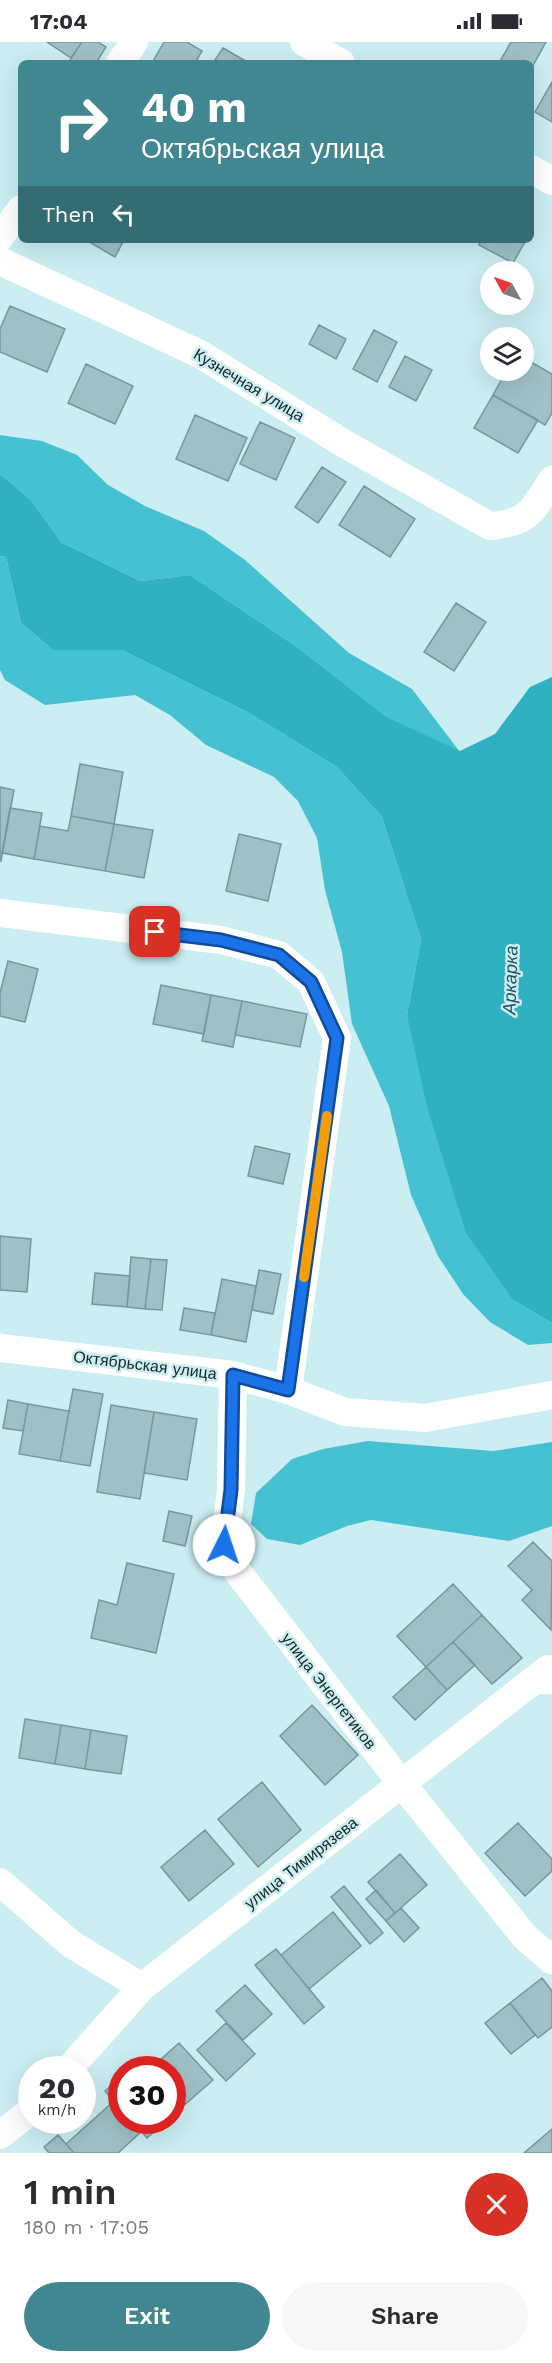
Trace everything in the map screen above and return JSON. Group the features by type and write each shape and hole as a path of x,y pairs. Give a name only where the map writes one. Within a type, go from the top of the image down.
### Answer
{"street":[{"path":"122,60 134,42"},
{"path":"303,42 336,60"},
{"path":"534,171 552,181"},
{"path":"0,237 18,213"},
{"name":"Кузнечная улица","path":"0,261 200,354 343,443 490,526 511,525 533,511 552,480"},
{"path":"0,913 221,940 279,955 311,982 337,1038 288,1390"},
{"name":"Октябрьская улица","path":"0,1348 233,1375 288,1390 345,1412 425,1418 552,1395"},
{"name":"улица Энергетиков","path":"233,1375 231,1490 224,1545 237,1570 402,1784 525,1937 552,1960"},
{"name":"улица Тимирязева","path":"80,2056 142,1987 402,1784 542,1681"},
{"path":"0,1881 71,1944 142,1987"},
{"path":"0,2135 18,2121"}],"shaded area":[{"path":"0,435 42,441 77,455 108,485 145,506 204,531 245,560 349,653 412,689 460,752 387,717 297,647 190,575 140,581 61,542 31,500 0,474"},
{"path":"0,556 6,557 21,623 53,650 122,650 249,713 337,767 382,817 421,939 407,1015 513,1300 552,1323 552,1343 528,1345 490,1322 463,1294 438,1256 411,1195 389,1106 352,1024 342,952 325,890 317,838 298,801 274,777 206,745 170,715 135,695 45,705 5,680 0,670"},
{"path":"368,1441 493,1451 552,1442 552,1526 509,1541 371,1520 347,1526 300,1545 267,1539 251,1524 256,1493 292,1459 323,1449"}],"water":[{"name":"Аркарка","path":"0,474 31,500 61,542 140,581 190,575 297,647 387,717 460,751 495,734 530,687 552,677 552,1323 513,1300 466,1233 427,1107 407,1015 421,939 382,817 337,767 249,713 122,650 53,650 21,623 6,557 0,556"}],"building":[{"path":"47,42 82,42 71,58"},
{"path":"82,42 98,42 106,47 98,60 70,60"},
{"path":"164,42 187,42 202,51 197,60 154,60"},
{"path":"511,42 546,42 534,64 534,60 501,60"},
{"path":"223,48 244,60 215,60"},
{"path":"552,82 552,122 535,112"},
{"path":"91,243 122,243 115,257"},
{"path":"480,243 524,243 514,261 509,261 479,245"},
{"path":"10,306 65,329 47,372 0,352 0,329"},
{"path":"319,325 346,339 336,359 309,344"},
{"path":"374,330 397,342 377,382 353,369"},
{"path":"405,356 432,370 416,401 389,387"},
{"path":"86,364 133,386 115,424 68,403"},
{"path":"534,364 552,374 552,413 545,425 493,395 501,381 534,381"},
{"path":"493,395 538,420 518,453 474,428"},
{"path":"195,415 247,438 228,481 176,459"},
{"path":"260,422 295,438 276,480 240,464"},
{"path":"322,467 346,482 318,523 295,507"},
{"path":"364,486 415,519 390,557 339,525"},
{"path":"456,603 486,622 454,671 424,652"},
{"path":"80,764 123,772 114,824 71,816"},
{"path":"0,787 14,790 1,861 0,861"},
{"path":"10,808 42,813 34,859 2,853"},
{"path":"71,816 114,824 105,871 34,859 40,826 68,831"},
{"path":"114,824 153,830 144,878 105,871"},
{"path":"239,834 281,844 268,901 226,891"},
{"path":"8,961 38,969 25,1022 0,1016 0,993"},
{"path":"161,985 211,995 204,1034 153,1024"},
{"path":"211,995 242,1001 233,1047 202,1041"},
{"path":"242,1001 307,1014 300,1047 235,1035"},
{"path":"255,1146 290,1154 283,1184 248,1176"},
{"path":"0,1236 31,1239 27,1292 0,1290"},
{"path":"131,1257 151,1259 145,1309 127,1307"},
{"path":"151,1259 167,1260 162,1310 145,1309"},
{"path":"259,1270 281,1274 273,1314 252,1310"},
{"path":"95,1273 130,1276 127,1307 92,1304"},
{"path":"222,1279 256,1286 246,1342 211,1335"},
{"path":"184,1308 215,1313 211,1335 180,1330"},
{"path":"73,1389 103,1394 90,1466 60,1461"},
{"path":"8,1400 28,1404 23,1431 3,1428"},
{"path":"28,1404 69,1411 60,1461 19,1454"},
{"path":"111,1405 154,1412 140,1499 97,1492"},
{"path":"154,1412 197,1419 187,1480 144,1473"},
{"path":"169,1511 192,1516 185,1546 163,1541"},
{"path":"533,1542 552,1561 551,1630 522,1600 532,1590 508,1566"},
{"path":"127,1563 174,1574 156,1653 91,1638 99,1600 117,1605"},
{"path":"453,1584 482,1615 426,1667 397,1636"},
{"path":"482,1615 522,1658 492,1684 453,1642"},
{"path":"453,1642 475,1665 447,1690 426,1667"},
{"path":"426,1667 447,1690 415,1720 393,1697"},
{"path":"312,1705 358,1755 325,1785 280,1736"},
{"path":"25,1719 61,1725 55,1764 19,1758"},
{"path":"61,1725 91,1730 85,1769 55,1764"},
{"path":"91,1730 127,1736 121,1774 85,1769"},
{"path":"262,1782 301,1830 258,1867 218,1819"},
{"path":"518,1823 552,1859 552,1871 525,1896 485,1853"},
{"path":"205,1830 234,1864 189,1901 161,1867"},
{"path":"400,1854 427,1885 395,1913 368,1882"},
{"path":"344,1886 383,1933 370,1944 331,1897"},
{"path":"376,1890 395,1913 386,1921 366,1899"},
{"path":"401,1908 419,1928 404,1942 386,1921"},
{"path":"333,1912 361,1946 309,1989 281,1955"},
{"path":"276,1949 324,2007 304,2024 255,1965"},
{"path":"542,1978 552,1991 552,2027 538,2038 510,2003"},
{"path":"245,1985 272,2014 243,2040 216,2011"},
{"path":"510,2003 535,2035 511,2054 485,2023"},
{"path":"226,2023 255,2054 226,2081 197,2050"},
{"path":"179,2043 213,2080 186,2104 186,2056 165,2056"},
{"path":"108,2106 108,2134 139,2134 118,2153 74,2153 66,2144 77,2134 96,2134 96,2117"},
{"path":"552,2129 552,2153 524,2153"},
{"path":"58,2135 74,2153 49,2153 44,2147"}],"slow traffic":[{"path":"304,1277 327,1116"}],"route":[{"path":"155,932 221,940 279,955 311,982 337,1038 288,1390 233,1375 231,1490 224,1545"}]}
